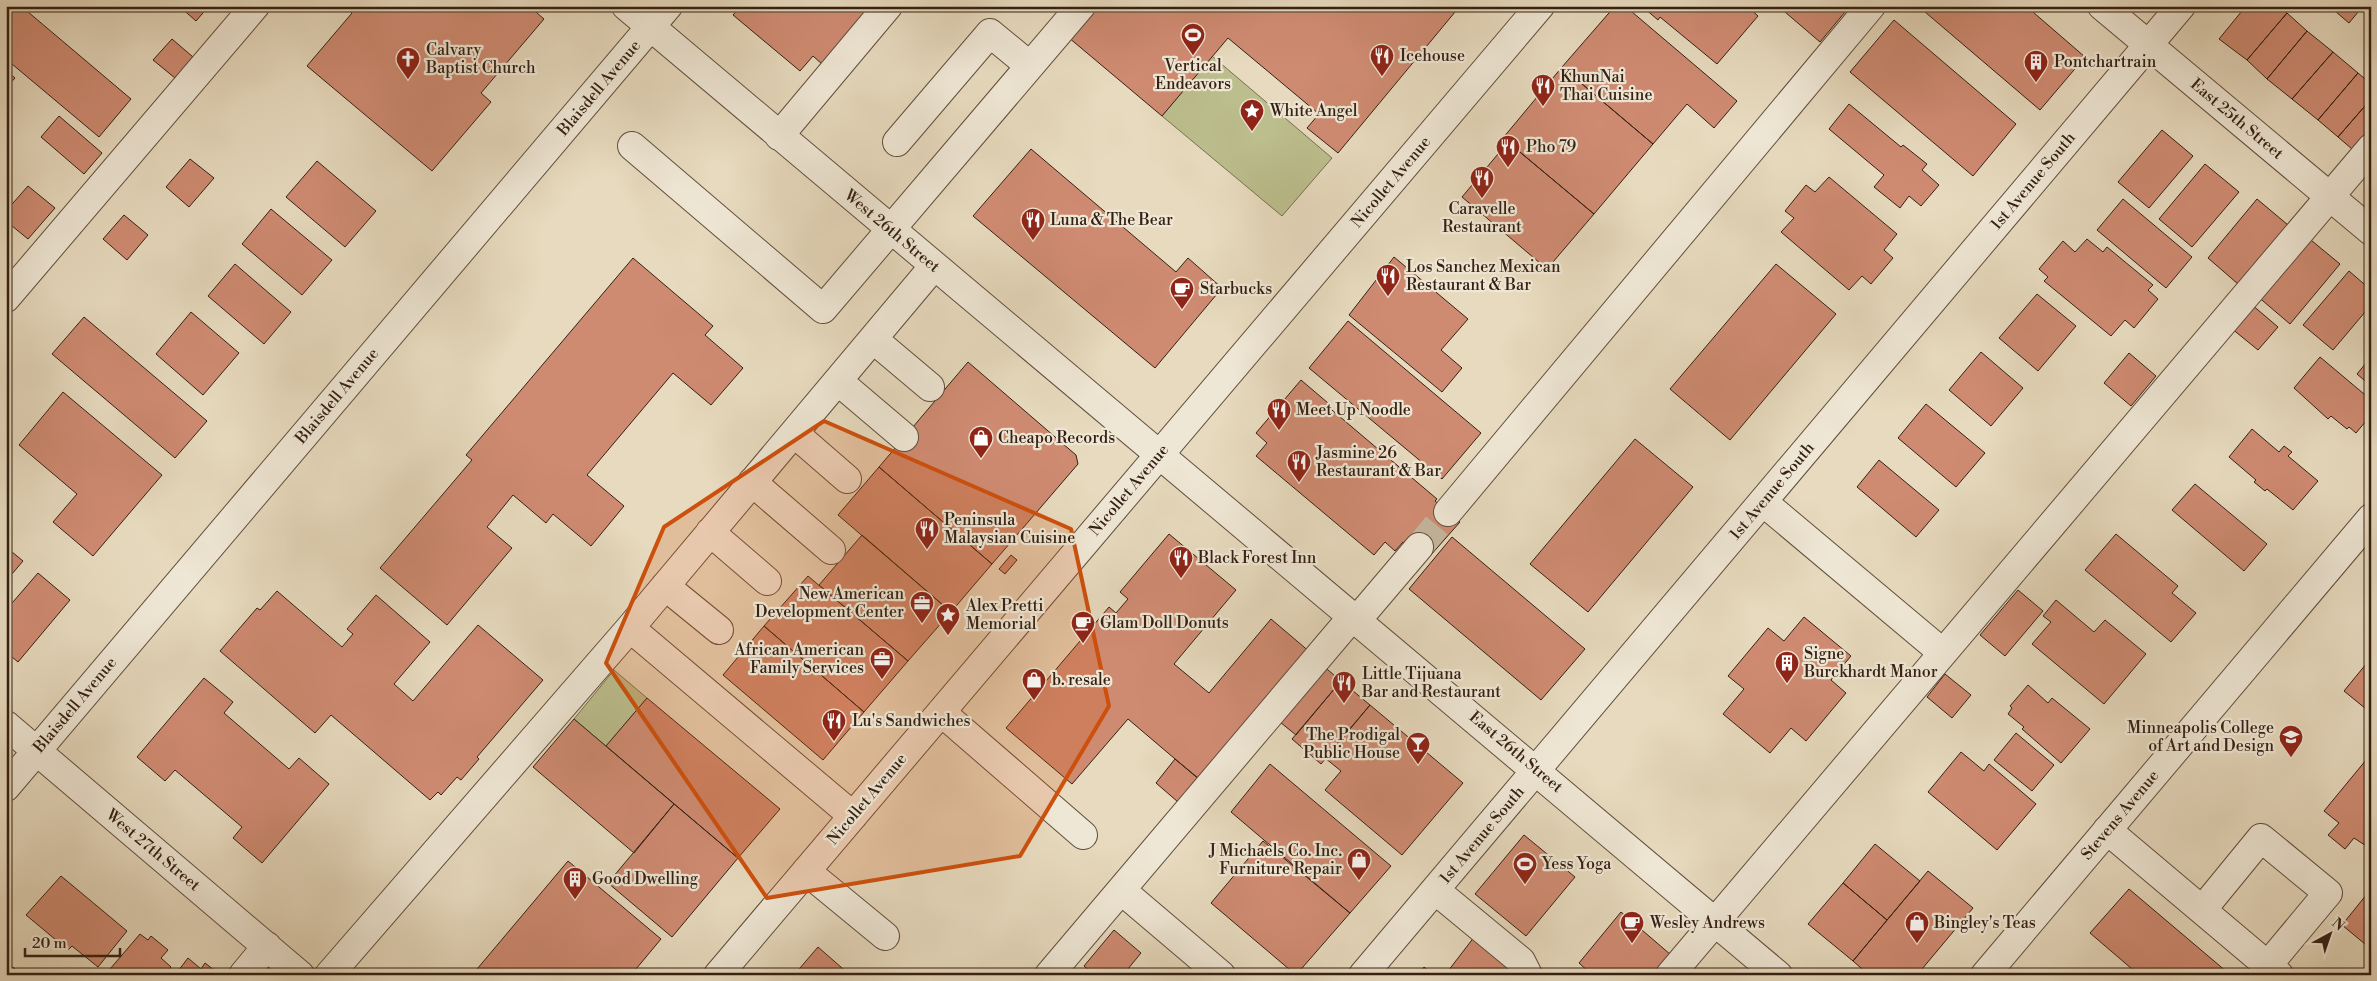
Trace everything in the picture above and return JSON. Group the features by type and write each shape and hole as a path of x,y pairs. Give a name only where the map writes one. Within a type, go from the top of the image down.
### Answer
{"street":[{"path":"6,298 255,6"},
{"name":"West 26th Street","path":"626,6 1158,456"},
{"name":"Blaisdell Avenue","path":"6,787 668,6"},
{"path":"778,136 888,6"},
{"path":"632,146 823,309 1081,6"},
{"name":"Nicollet Avenue","path":"718,975 1540,6"},
{"path":"1448,512 1871,6"},
{"name":"East 25th Street","path":"2102,6 2371,231"},
{"name":"1st Avenue South","path":"1363,975 2181,6"},
{"path":"898,142 990,33 1030,66"},
{"path":"1670,975 2371,148"},
{"path":"329,975 630,628 934,266"},
{"path":"873,339 930,386"},
{"path":"838,381 904,437"},
{"path":"794,433 847,479"},
{"name":"East 26th Street","path":"1158,456 1355,618 1778,975"},
{"path":"752,482 831,550"},
{"path":"1763,502 1943,653"},
{"name":"Stevens Avenue","path":"1985,975 2371,518"},
{"path":"710,532 767,580"},
{"path":"1049,975 1355,618 1420,547"},
{"path":"665,586 718,630"},
{"path":"630,628 852,816"},
{"path":"941,712 1084,835"},
{"name":"West 27th Street","path":"6,725 300,975"},
{"path":"2107,830 2202,910 2274,970 2328,893 2262,838 2202,910"},
{"path":"806,871 885,936"},
{"path":"1121,890 1221,975"},
{"path":"1435,890 1521,960 1528,975"},
{"path":"243,975 266,946"}],"highlighted area":[{"path":"824,421 1071,529 1109,706 1020,856 767,898 606,663 664,527"}],"green space":[{"path":"1212,56 1332,158 1282,216 1162,116"},
{"path":"614,670 647,698 606,746 574,719"}],"building":[{"path":"6,6 21,6 131,99 99,137 6,59"},
{"path":"179,6 209,6 196,21"},
{"name":"Calvary Baptist Church","path":"345,6 529,6 544,19 481,93 491,102 432,171 307,66 352,13"},
{"path":"741,6 870,6 822,64 813,56 800,71 733,15"},
{"path":"1094,6 1460,6 1338,153 1307,128 1319,114 1228,38 1162,116 1068,37"},
{"path":"1615,6 1625,6 1737,101 1714,128 1687,104 1653,144 1562,67"},
{"path":"1645,6 1747,6 1758,16 1717,64 1660,17 1658,20 1644,8"},
{"path":"1778,6 1850,6 1820,42"},
{"name":"Pontchartrain","path":"1918,6 2026,6 2085,57 2040,110"},
{"path":"2246,6 2278,6 2287,13 2247,60 2219,39"},
{"path":"2329,6 2363,6 2349,23"},
{"path":"2287,13 2307,31 2267,79 2247,60"},
{"path":"1894,20 2016,124 1973,176 1850,72"},
{"path":"2307,31 2333,52 2292,99 2267,79"},
{"path":"172,39 193,57 175,78 153,60"},
{"path":"2333,52 2358,73 2318,120 2292,99"},
{"path":"1562,67 1653,144 1594,214 1503,138"},
{"path":"6,70 15,78 6,88"},
{"path":"2358,73 2371,84 2371,99 2338,137 2318,120"},
{"path":"2371,99 2371,141 2359,155 2338,137"},
{"path":"1849,104 1901,147 1903,145 1927,164 1922,170 1939,185 1921,206 1909,196 1900,208 1874,187 1884,175 1829,129"},
{"path":"59,116 102,153 84,174 41,137"},
{"path":"2162,130 2193,156 2149,208 2118,182"},
{"path":"1508,142 1594,214 1547,269 1462,197"},
{"path":"1031,149 1176,272 1188,258 1222,288 1155,368 973,216"},
{"path":"190,159 214,178 189,207 166,187"},
{"path":"317,161 376,211 345,247 286,197"},
{"path":"2205,164 2239,192 2192,247 2159,219"},
{"path":"1829,177 1897,234 1884,250 1893,258 1871,284 1862,276 1849,290 1781,232 1794,218 1785,211 1806,185 1815,192"},
{"path":"28,186 55,208 28,239 6,221 6,211"},
{"path":"2123,199 2192,257 2166,288 2097,230"},
{"path":"2257,199 2288,225 2238,284 2208,258"},
{"path":"271,209 332,260 302,295 242,244"},
{"path":"124,215 148,235 127,260 103,239"},
{"path":"2306,236 2340,264 2290,324 2256,295"},
{"path":"2087,239 2103,252 2107,247 2153,285 2148,290 2158,299 2134,328 2125,320 2111,336 2044,281 2048,277 2039,269 2063,241 2075,252"},
{"path":"1394,257 1468,319 1441,350 1462,368 1442,392 1349,315"},
{"path":"633,258 713,326 705,335 743,368 711,405 673,373 587,475 624,506 591,546 553,514 546,523 513,495 487,527 512,548 447,625 380,568 472,460 466,455"},
{"path":"235,264 291,312 264,344 208,296"},
{"path":"1776,264 1836,314 1730,440 1670,389"},
{"path":"2349,271 2371,290 2371,305 2333,350 2303,325"},
{"path":"2037,294 2076,326 2038,371 1999,338"},
{"path":"2251,304 2278,327 2258,350 2231,328"},
{"path":"191,312 239,353 203,395 156,354"},
{"path":"84,317 207,421 175,458 52,354"},
{"path":"1348,321 1481,433 1442,479 1309,368"},
{"path":"1981,352 2023,388 1991,426 1949,390"},
{"path":"2129,353 2156,376 2131,406 2104,383"},
{"path":"2320,357 2370,399 2371,415 2356,433 2349,427 2347,429 2331,416 2328,419 2294,388"},
{"path":"2371,357 2371,386 2357,374"},
{"name":"Cheapo Records","path":"968,362 1076,455 1078,464 992,564 879,467"},
{"path":"1301,380 1328,403 1326,405 1437,499 1435,501 1460,522 1430,556 1410,539 1406,544 1403,542 1395,551 1385,542 1374,555 1256,456 1267,443 1256,433"},
{"path":"63,392 162,475 93,556 53,522 77,494 19,445"},
{"path":"1926,404 1985,453 1956,487 1898,438"},
{"path":"2252,429 2279,452 2284,446 2292,452 2288,456 2318,481 2293,510 2267,489 2265,491 2254,482 2256,480 2229,457"},
{"path":"1635,439 1693,487 1588,612 1530,564"},
{"path":"1879,460 1939,510 1916,537 1857,487"},
{"name":"Peninsula Malaysian Cuisine","path":"879,467 992,564 951,612 838,515"},
{"path":"2195,484 2267,544 2244,571 2172,510"},
{"path":"1169,534 1236,590 1174,664 1209,693 1271,619 1311,653 1201,781 1128,719 1072,784 1006,728 1109,607 1116,613 1128,599 1120,592"},
{"path":"2116,534 2178,586 2172,593 2196,613 2171,642 2085,570"},
{"path":"862,535 951,612 908,661 819,585"},
{"path":"1452,537 1585,649 1541,700 1409,589"},
{"path":"6,547 23,561 6,581"},
{"path":"1011,555 1017,560 1005,574 999,569"},
{"path":"38,573 70,600 18,662 6,652 6,610"},
{"path":"808,576 908,661 864,712 764,626"},
{"path":"2018,590 2043,611 2005,656 1980,635"},
{"path":"277,591 342,647 353,634 347,629 376,595 430,642 394,684 413,701 478,625 543,680 477,757 479,759 461,780 457,777 441,795 438,792 430,800 331,715 315,733 220,651 257,608 260,610"},
{"path":"2056,600 2094,632 2105,620 2146,654 2104,704 2032,644 2051,622 2043,616"},
{"name":"Signe Burckhardt Manor","path":"1804,617 1851,656 1831,680 1846,693 1806,741 1791,728 1770,753 1723,714 1744,689 1728,676 1768,628 1784,641"},
{"path":"764,626 864,712 823,760 723,675"},
{"path":"2371,658 2371,713 2344,691"},
{"path":"1321,664 1341,681 1296,735 1275,718"},
{"path":"1945,674 1971,695 1952,718 1927,697"},
{"path":"204,678 233,702 224,713 289,769 299,758 329,784 262,863 233,838 242,827 175,770 165,781 137,757"},
{"path":"1341,681 1370,705 1321,764 1292,739"},
{"path":"2028,685 2048,703 2052,698 2090,729 2061,763 2022,729 2024,727 2008,714 2012,708 2010,706"},
{"path":"647,698 780,809 738,858 606,746"},
{"path":"1370,705 1463,783 1402,855 1325,790 1341,771 1325,758"},
{"path":"574,719 674,804 634,853 533,767"},
{"path":"2016,733 2054,765 2032,791 1994,760"},
{"path":"1961,752 1984,771 1989,764 2036,804 1997,850 1928,792"},
{"path":"2371,754 2371,849 2354,838 2345,849 2328,835 2339,823 2324,811"},
{"path":"1175,759 1198,778 1178,802 1156,783"},
{"path":"1270,764 1391,866 1350,913 1231,812"},
{"path":"674,804 738,858 672,937 608,883"},
{"name":"Yess Yoga","path":"1524,835 1575,877 1526,936 1475,894"},
{"path":"1263,841 1350,913 1296,975 1211,903"},
{"path":"1875,844 1920,881 1887,920 1843,883"},
{"name":"Good Dwelling","path":"568,861 661,939 631,975 472,975"},
{"path":"1928,871 1973,908 1917,975 1869,975 1853,961"},
{"path":"61,876 127,931 98,967 72,946 68,950 26,915"},
{"path":"1843,883 1887,920 1853,961 1808,924"},
{"path":"2129,889 2227,972 2224,975 2139,975 2090,933"},
{"path":"2371,889 2371,949 2342,925"},
{"path":"1621,912 1671,955 1654,975 1592,975 1579,963"},
{"path":"1114,930 1141,953 1123,975 1095,975 1084,966"},
{"path":"1478,932 1515,964 1507,973 1509,975 1445,975"},
{"path":"140,934 148,940 151,936 168,950 161,958 171,967 165,975 117,975 110,969"},
{"path":"818,947 850,975 794,975"},
{"path":"188,958 201,969 205,963 219,974 175,975"},
{"path":"6,961 22,975 6,975"},
{"path":"1424,967 1434,975 1418,975"}],"tunnel":[{"path":"1419,547 1448,512"}],"place":[{"name":"Vertical Endeavors","path":"1193,56"},
{"name":"Icehouse","path":"1382,77"},
{"name":"Calvary Baptist Church","path":"408,80"},
{"name":"Pontchartrain","path":"2036,83"},
{"name":"KhunNai Thai Cuisine","path":"1543,107"},
{"name":"White Angel","path":"1252,132"},
{"name":"Pho 79","path":"1508,168"},
{"name":"Caravelle Restaurant","path":"1482,199"},
{"name":"Luna & The Bear","path":"1033,241"},
{"name":"Los Sanchez Mexican Restaurant & Bar","path":"1388,297"},
{"name":"Starbucks","path":"1182,310"},
{"name":"Meet Up Noodle","path":"1279,431"},
{"name":"Cheapo Records","path":"981,459"},
{"name":"Jasmine 26 Restaurant & Bar","path":"1299,483"},
{"name":"Peninsula Malaysian Cuisine","path":"927,550"},
{"name":"Black Forest Inn","path":"1181,579"},
{"name":"New American Development Center","path":"922,624"},
{"name":"Alex Pretti Memorial","path":"948,636"},
{"name":"Glam Doll Donuts","path":"1083,644"},
{"name":"African American Family Services","path":"882,680"},
{"name":"Signe Burckhardt Manor","path":"1787,684"},
{"name":"b. resale","path":"1034,701"},
{"name":"Little Tijuana Bar and Restaurant","path":"1344,704"},
{"name":"Lu's Sandwiches","path":"834,742"},
{"name":"Minneapolis College of Art and Design","path":"2291,758"},
{"name":"The Prodigal Public House","path":"1418,765"},
{"name":"J Michaels Co. Inc. Furniture Repair","path":"1359,881"},
{"name":"Yess Yoga","path":"1525,885"},
{"name":"Good Dwelling","path":"575,900"},
{"name":"Wesley Andrews","path":"1632,944"},
{"name":"Bingley's Teas","path":"1917,944"}]}
